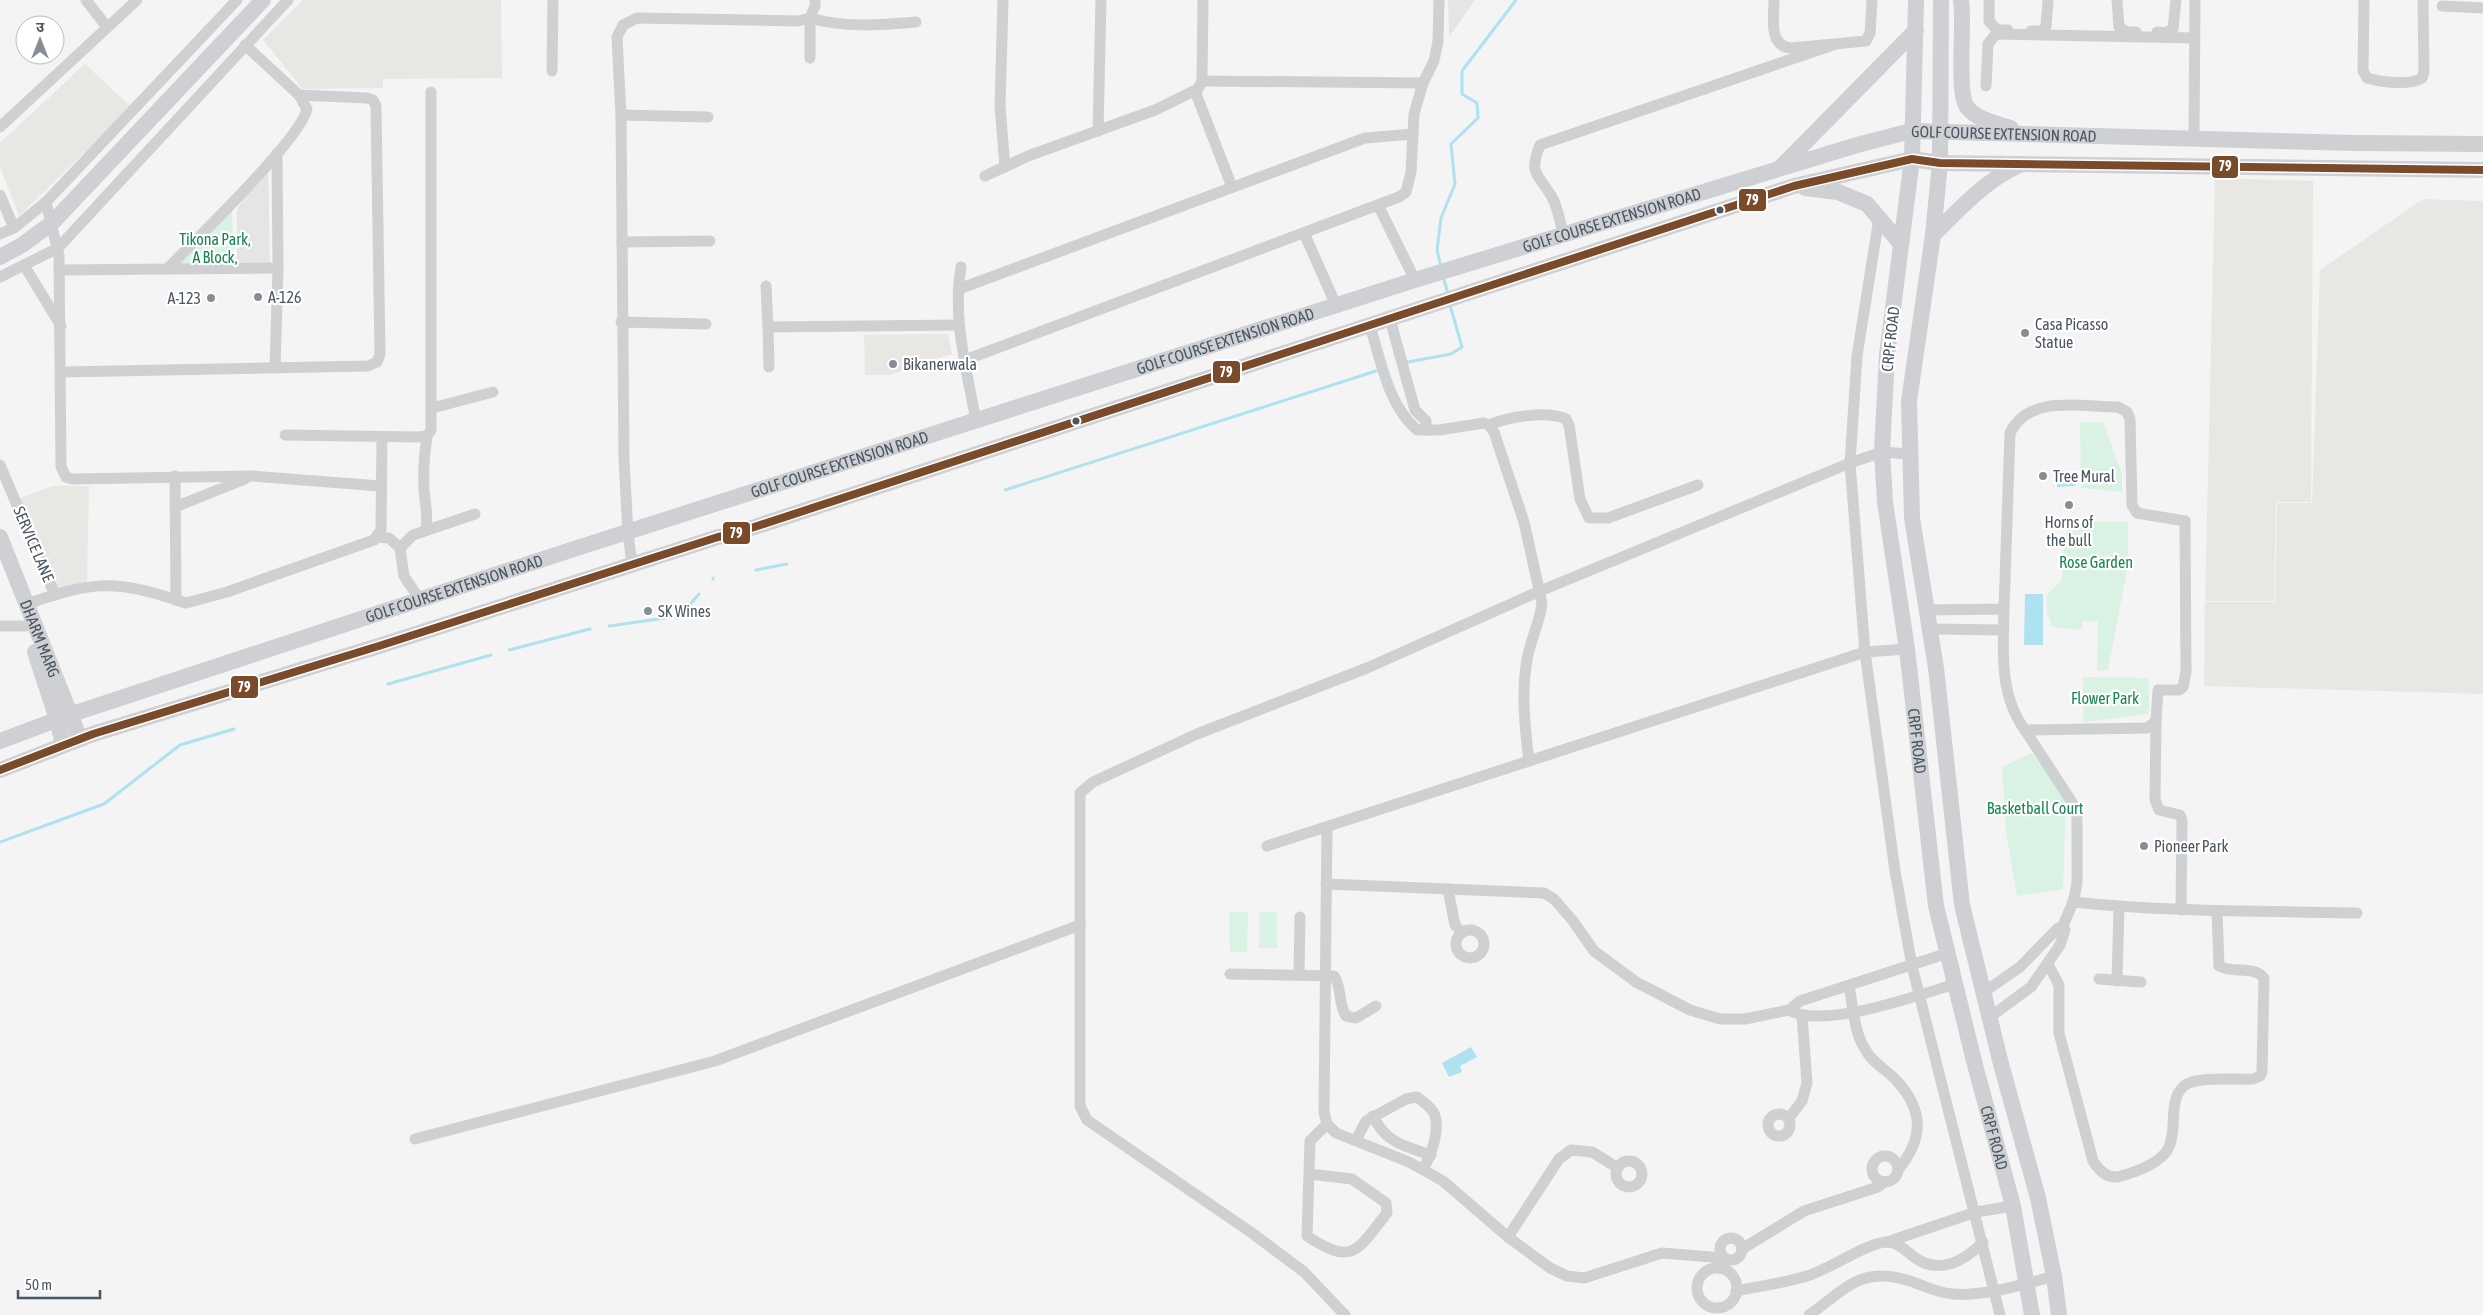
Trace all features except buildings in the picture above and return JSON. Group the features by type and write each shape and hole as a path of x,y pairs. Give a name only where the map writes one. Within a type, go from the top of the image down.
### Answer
{"main road":[{"path":"0,257 22,245 52,223 263,0"},
{"name":"CRPF ROAD","path":"1916,0 1911,131 1912,159 1887,355 1882,452 1884,502 1906,649 1936,906 2011,1198 2028,1283 2032,1315"},
{"path":"1941,0 1940,163 1933,235 1909,401 1908,454 1912,518 1930,629 1962,905 2034,1184 2054,1276 2059,1315"},
{"path":"1961,0 1963,13 1962,88 1964,102 1979,116 2012,128 2018,134"},
{"path":"1778,169 1916,30"},
{"name":"GOLF COURSE EXTENSION ROAD","path":"0,741 64,716 1336,305 1778,169 1911,131 2355,143 2483,144"},
{"name":"GOLF COURSE EXTENSION ROAD","path":"0,770 80,739 632,564 733,534 1794,186 1912,159 1940,163 2483,170"},
{"path":"1933,235 1977,192 2002,173 2024,164"},
{"path":"1794,186 1838,192 1867,204 1901,244"},
{"path":"1614,219 1623,242"},
{"name":"DHARM MARG","path":"0,537 28,604 64,716 63,746"},
{"name":"DHARM MARG","path":"0,566 64,716 80,739"},
{"path":"2011,1198 2034,1184"}],"street":[{"path":"86,0 108,27"},
{"path":"0,127 137,0"},
{"path":"0,234 14,228 46,202 237,0"},
{"path":"0,277 58,248 288,0"},
{"path":"552,71 553,0"},
{"path":"810,58 810,18 815,6 815,0"},
{"path":"1003,0 1000,106 1005,167"},
{"path":"1098,131 1101,0"},
{"path":"985,176 1028,156 1155,110 1198,90 1202,81 1203,0"},
{"path":"965,360 1378,205 1406,192 1411,172 1414,114 1422,82 1434,62 1438,41 1439,0"},
{"path":"1774,0 1774,35 1777,42 1784,47 1792,48 1866,41 1870,33 1872,0"},
{"path":"1989,0 1989,20 1997,30 2042,31 2047,21 2048,0"},
{"path":"2117,0 2118,27 2127,32 2165,33 2172,29 2176,0"},
{"path":"2194,138 2196,101 2195,0"},
{"path":"2364,0 2363,71 2367,78 2375,80 2409,82 2417,82 2422,78 2424,72 2423,0"},
{"path":"2442,6 2483,8"},
{"path":"632,564 628,533 624,460 621,322 621,115 617,37 623,25 637,18 798,20 810,18 829,24 848,26 916,22"},
{"path":"1986,86 1988,44 1996,34 2194,38"},
{"path":"167,269 277,153 305,116 307,109 299,96 245,45"},
{"path":"1564,235 1552,198 1534,173 1534,162 1540,145 1833,45"},
{"path":"1202,81 1422,82"},
{"path":"1195,91 1232,187"},
{"path":"426,530 428,513 425,500 424,468 427,436 431,430 432,408 432,92"},
{"path":"62,372 368,366 377,362 380,354 376,106 373,100 367,98 299,96"},
{"path":"621,115 708,117"},
{"path":"959,289 1365,138 1413,134"},
{"path":"275,368 278,268 277,153"},
{"path":"92,155 103,169"},
{"path":"0,195 14,228"},
{"path":"46,202 58,248 62,372 61,467 66,477 72,479 251,476 380,486"},
{"path":"1378,205 1415,280"},
{"path":"1879,218 1857,356 1850,463 1865,652 1895,871 1912,966 1976,1212 2000,1315"},
{"path":"1304,233 1336,305"},
{"path":"622,242 710,241"},
{"path":"24,265 61,326"},
{"path":"961,267 959,325 976,421"},
{"path":"59,270 278,268"},
{"path":"766,286 769,367"},
{"path":"1390,319 1415,410 1426,421 1426,430"},
{"path":"621,322 706,324"},
{"path":"768,327 959,325"},
{"path":"1370,326 1396,403 1405,419 1417,430 1448,429 1479,423 1489,425 1515,417 1546,416 1566,419 1569,425 1580,499 1589,518 1608,518 1698,485"},
{"path":"432,408 493,392"},
{"path":"1990,1017 2026,990 2048,964 2064,934 2062,928 2073,902 2077,884 2077,810 2025,730 2010,699 2005,679 2004,608 2010,433 2016,421 2029,412 2046,406 2118,407 2127,412 2130,419 2132,504 2137,513 2185,521 2186,672 2181,689 2158,690 2155,799 2159,810 2180,816 2182,820 2181,910"},
{"path":"1489,425 1494,432 1524,522 1540,591 1540,614 1530,647 1524,682 1529,761"},
{"path":"285,434 382,437 427,436"},
{"path":"28,604 55,595 101,584 117,584 186,602 227,592 374,540 380,530 382,437"},
{"path":"1345,1315 1304,1272 1252,1232 1087,1120 1080,1106 1080,793 1084,787 1197,734 1367,668 1540,591 1850,463 1882,452 1908,454"},
{"name":"SERVICE LANE","path":"0,466 55,595"},
{"path":"174,476 176,600"},
{"path":"175,507 251,476"},
{"path":"400,548 413,534 475,514"},
{"path":"378,536 389,538 400,548 404,576 420,600"},
{"path":"1927,610 2004,608"},
{"path":"0,615 2,626 24,626"},
{"path":"1930,629 2004,630"},
{"path":"1267,846 1865,652 1906,649"},
{"path":"2025,730 2139,729 2151,726 2156,721"},
{"path":"1327,827 1324,1112 1327,1124 1336,1134 1356,1140 1422,1169 1443,1181 1508,1237 1550,1268 1576,1278 1584,1278 1662,1253 1734,1260 1740,1256 1742,1249 1804,1211 1878,1187 1884,1182 1892,1180 1911,1154 1916,1143 1918,1131 1914,1106 1898,1082 1864,1049 1849,986"},
{"path":"1326,884 1544,893 1554,899 1573,921 1594,951 1636,982 1660,996 1706,1017 1720,1020 1745,1019 1789,1010 1800,1001 1948,953"},
{"path":"1448,889 1455,925 1462,933"},
{"path":"2073,902 2119,907 2181,910 2357,913"},
{"path":"2117,980 2119,907"},
{"path":"2048,964 2059,985 2059,1033 2093,1162 2105,1175 2117,1177 2125,1175 2148,1165 2167,1150 2172,1133 2176,1098 2186,1085 2197,1081 2253,1079 2260,1076 2262,1072 2264,978 2258,972 2224,969 2219,966 2217,911"},
{"path":"1299,974 1300,917"},
{"path":"415,1139 715,1061 1080,925"},
{"path":"1984,992 2014,972 2058,928 2062,928"},
{"path":"2014,972 2026,990"},
{"path":"1230,974 1334,976 1338,981 1342,1010 1346,1016 1356,1018 1376,1006"},
{"path":"2099,979 2141,982"},
{"path":"1789,1010 1802,1015 1835,1015 1854,1012 1955,984"},
{"path":"1789,1118 1802,1101 1807,1083 1802,1015"},
{"path":"1356,1140 1366,1121 1373,1116 1406,1100 1417,1098 1426,1103 1435,1114 1436,1129 1431,1155 1422,1169"},
{"path":"1373,1116 1385,1135 1402,1145 1431,1155"},
{"path":"1309,1174 1352,1179 1386,1203 1387,1213 1358,1248 1350,1252 1330,1251 1307,1236 1310,1141 1327,1124"},
{"path":"1508,1237 1559,1160 1570,1150 1592,1152 1618,1168"},
{"path":"1884,1182 1877,1179 1872,1171 1877,1159 1890,1157 1896,1162 1898,1170"},
{"path":"1736,1290 1807,1276 1880,1243 1976,1212 2011,1198"},
{"path":"1724,1258 1720,1248 1726,1240 1736,1240 1742,1249"},
{"path":"1887,1242 1901,1247 1928,1266 1937,1267 1954,1263 1976,1249 1983,1242"},
{"path":"1809,1315 1854,1282 1871,1275 1898,1277 1938,1293 1956,1294 2028,1283 2054,1276"}],"shaded area":[{"path":"303,0 501,0 502,78 383,79 383,88 303,89 263,40"},
{"path":"1448,0 1475,0 1449,37"},
{"path":"85,64 131,107 19,216 0,167 0,143"},
{"path":"268,171 270,264 237,264 237,208"},
{"path":"2215,178 2313,181 2311,502 2276,502 2274,601 2205,601"},
{"path":"2423,199 2483,201 2483,694 2204,686 2205,602 2275,602 2277,503 2312,503 2320,270"},
{"name":"Bikanerwala","path":"948,334 952,354 890,375 865,375 864,335"},
{"path":"52,486 89,486 87,583 54,592 13,501"}],"green space":[{"name":"Tikona Park, A Block,","path":"232,206 233,265 174,267"},
{"path":"2080,422 2103,422 2122,474 2122,492 2081,488"},
{"name":"Rose Garden","path":"2078,521 2128,522 2128,565 2108,670 2097,671 2098,622 2082,621 2082,630 2052,627 2047,612 2047,595 2062,580 2065,534"},
{"name":"Flower Park","path":"2083,677 2149,678 2149,714 2083,722"},
{"name":"Basketball Court","path":"2032,753 2066,796 2063,889 2017,896 2006,831 2002,767"},
{"path":"1229,912 1248,912 1247,952 1230,952"},
{"path":"1259,912 1277,912 1277,948 1259,948"}],"water":[{"path":"2075,473 2076,486 2057,487 2057,474"},
{"path":"2025,594 2043,594 2043,645 2024,645"},
{"path":"1471,1047 1477,1057 1460,1066 1462,1072 1449,1077 1442,1063"}],"waterway":[{"path":"1441,267 1437,250 1441,218 1455,184 1451,144 1478,118 1477,103 1462,94 1462,71 1516,0"},
{"path":"1443,276 1448,294"},
{"path":"1408,362 1451,354 1462,347 1450,305"},
{"path":"1005,490 1376,371"},
{"path":"756,570 787,564"},
{"path":"609,626 680,616 699,594"},
{"path":"509,650 590,629"},
{"path":"388,684 491,655"},
{"path":"0,842 104,804 180,745 234,729"}],"transit line":[{"name":"79","path":"0,770 93,734 382,645 718,537 733,534 1794,186 1912,159 1940,163 2483,170"}],"place":[{"name":"A-126","path":"258,297"},
{"name":"A-123","path":"211,298"},
{"name":"Casa Picasso Statue","path":"2025,333"},
{"name":"Bikanerwala","path":"893,364"},
{"name":"Tree Mural","path":"2043,476"},
{"name":"Horns of the bull","path":"2069,505"},
{"name":"SK Wines","path":"648,611"},
{"name":"Pioneer Park","path":"2144,846"}]}
